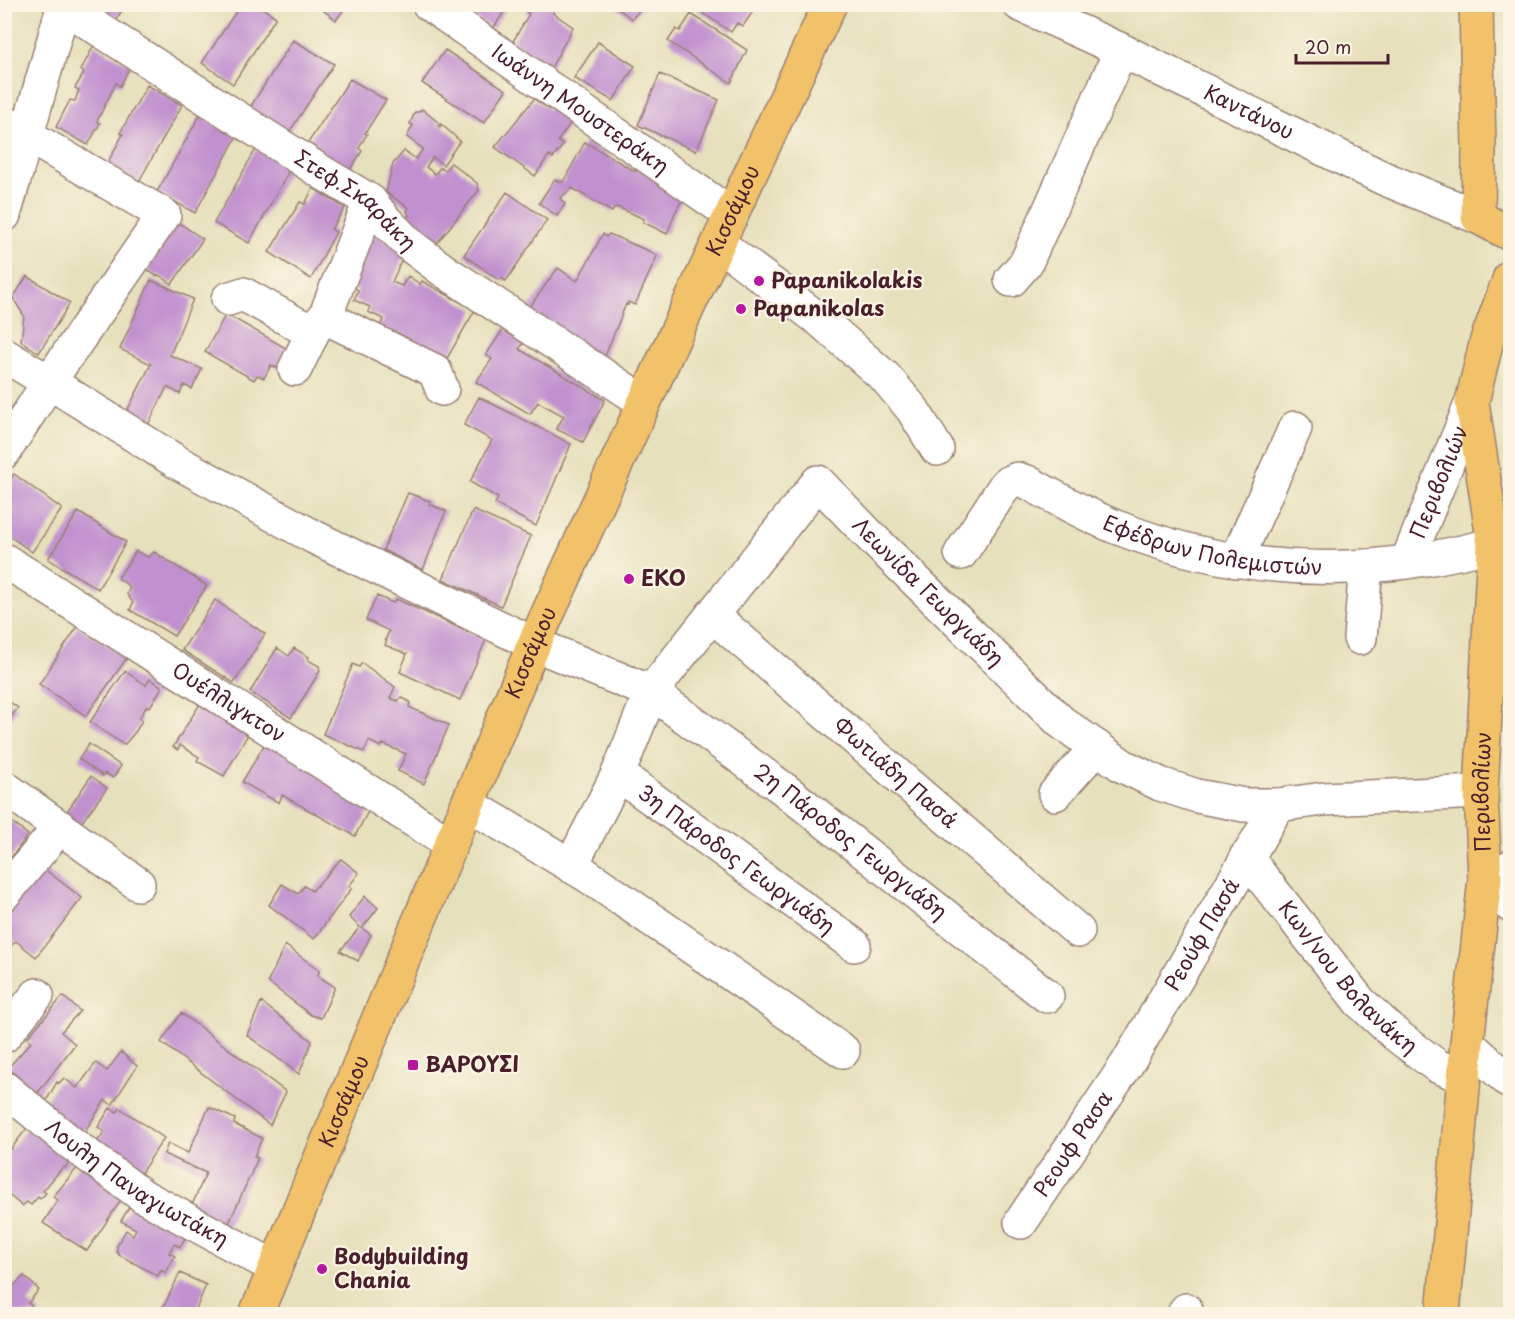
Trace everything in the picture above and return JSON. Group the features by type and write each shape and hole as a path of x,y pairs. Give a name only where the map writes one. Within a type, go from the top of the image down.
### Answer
{"main road":[{"name":"Κισσάμου","path":"256,1314 534,644 830,4"},
{"path":"1476,4 1478,216 1510,234"},
{"name":"Περιβολίων","path":"1443,1314 1467,1043 1498,873 1481,792 1502,542 1472,402 1486,340 1510,277"}],"street":[{"name":"Ιωάννη Μουστεράκη","path":"429,4 726,230 821,321 886,378 913,410 937,449"},
{"name":"Καντάνου","path":"1019,4 1121,50 1383,178 1478,216"},
{"path":"4,215 16,129 64,5"},
{"name":"Στεφ.Σκαράκη","path":"64,5 370,201 411,246 443,270 644,402"},
{"path":"1011,280 1026,263 1121,50"},
{"path":"4,452 49,382 164,215 16,129"},
{"path":"295,369 321,322 370,201"},
{"path":"228,299 243,294 304,328 321,322 435,371 442,388"},
{"path":"4,355 177,462 314,537 534,644 651,692"},
{"name":"Περιβολιών","path":"1407,562 1472,402"},
{"path":"1236,561 1295,428"},
{"name":"Εφέδρων Πολεμιστών","path":"961,553 1006,484 1017,479 1114,526 1170,546 1236,561 1307,568 1366,566 1407,562 1502,542"},
{"name":"Λεωνίδα Γεωργιάδη","path":"571,866 618,774 651,692 818,482 874,540 1053,714 1123,766 1169,787 1197,796 1244,805 1278,805 1324,799 1481,792"},
{"name":"Ουέλλιγκτον","path":"4,560 451,844"},
{"path":"1360,638 1366,566"},
{"name":"Φωτιάδη Πασά","path":"712,615 1078,931"},
{"name":"2η Πάροδος Γεωργιάδη","path":"651,692 784,790 1047,996"},
{"path":"1055,794 1087,741"},
{"name":"3η Πάροδος Γεωργιάδη","path":"618,774 854,945"},
{"path":"4,787 138,884"},
{"path":"468,804 571,866 843,1051"},
{"name":"Ρεούφ Πασά","path":"1127,1064 1278,805"},
{"path":"4,894 60,827"},
{"name":"Κων/νου Βολανάκη","path":"1246,857 1360,1002 1396,1035 1437,1066 1464,1077"},
{"path":"1498,873 1510,905"},
{"path":"4,1036 37,995"},
{"path":"1467,1043 1510,1082"},
{"name":"Ρεουφ Ρασα","path":"1021,1222 1127,1064"},
{"name":"Λουλη Παναγιωτάκη","path":"4,1088 71,1143 143,1196 274,1268"}],"building":[{"path":"92,4 126,4 116,20"},
{"path":"241,4 256,4 276,17 233,84 202,63"},
{"path":"315,4 339,4 345,8 336,20"},
{"path":"466,4 509,4 493,29 463,9"},
{"path":"531,4 547,4 554,9 553,13 573,27 551,68 512,43 529,14 526,12"},
{"path":"618,4 645,4 632,19 616,7"},
{"path":"689,4 758,4 743,26 737,23 731,32"},
{"path":"691,14 747,50 731,83 668,41 676,29 680,31"},
{"path":"293,40 334,64 288,134 249,109"},
{"path":"598,42 635,66 613,101 574,78"},
{"path":"94,45 131,65 120,86 116,83 97,121 100,123 88,145 56,127 70,100 75,101 79,90 75,88 84,73 81,70"},
{"path":"445,50 506,90 484,123 422,83"},
{"path":"660,74 719,100 696,151 638,125"},
{"path":"350,79 386,100 365,133 367,134 359,148 362,151 350,170 308,143"},
{"path":"147,85 182,105 138,183 107,164 123,134 120,133"},
{"path":"534,99 572,121 558,141 563,145 553,158 549,155 535,176 495,147"},
{"path":"422,109 439,123 438,126 440,127 441,124 460,141 443,165 433,157 426,167 435,174 440,168 445,170 451,163 477,183 479,190 438,242 430,244 405,223 409,215 407,211 409,208 386,192 393,164 404,151 416,159 423,149 407,137 413,125 410,124 415,112"},
{"path":"200,115 237,136 195,213 157,192"},
{"path":"585,142 636,172 638,166 683,198 667,234 643,222 644,219 620,208 615,207 612,212 572,188 560,198 565,204 557,216 539,203 554,180 563,182"},
{"path":"256,149 290,169 249,243 214,223"},
{"path":"313,188 345,208 331,229 336,232 311,279 269,252 300,202 305,204"},
{"path":"507,192 547,220 506,281 501,278 499,280 464,255"},
{"path":"173,219 203,239 172,284 140,264"},
{"path":"367,232 388,240 405,252 392,282 402,286 408,276 420,284 422,281 475,310 446,360 398,333 395,340 377,331 384,319 368,312 370,307 354,300 358,290 352,286"},
{"path":"603,234 606,237 609,234 657,256 635,305 628,302 628,305 626,304 603,361 525,313 558,268 577,281"},
{"path":"27,276 70,303 39,353 21,341 24,316 13,298"},
{"path":"151,280 193,299 170,355 202,369 192,389 184,385 180,394 167,387 146,429 124,417 151,364 120,349"},
{"path":"226,314 291,351 281,370 271,365 264,378 257,375 254,380 205,352"},
{"path":"504,328 523,344 519,349 605,400 583,442 556,429 564,416 538,402 530,414 476,382 492,359 486,355"},
{"path":"479,397 571,444 536,526 495,504 498,498 470,482 492,440 464,425"},
{"path":"14,474 62,509 32,552 4,532 4,487"},
{"path":"408,493 430,501 429,504 446,511 423,570 383,550"},
{"path":"473,510 531,536 501,606 443,579"},
{"path":"78,512 126,542 98,589 48,559"},
{"path":"136,551 148,557 154,552 206,585 174,636 130,610 133,603 127,594 130,587 118,578"},
{"path":"377,596 393,603 396,599 486,640 460,700 400,672 407,654 385,645 389,631 366,620"},
{"path":"215,600 265,634 234,683 182,650"},
{"path":"78,626 127,658 86,716 39,684"},
{"path":"277,648 289,656 294,648 309,657 308,660 319,666 320,671 291,718 250,692"},
{"path":"362,663 395,687 390,698 398,701 401,697 410,702 409,707 449,725 424,784 398,771 406,754 383,744 381,747 369,741 364,752 323,734 353,664 359,667"},
{"path":"125,671 146,685 150,679 162,687 150,707 147,706 139,718 142,720 136,731 124,745 90,722"},
{"path":"4,698 18,708 4,726"},
{"path":"203,699 251,729 224,776 197,761 199,757 180,745 178,750 173,747"},
{"path":"266,742 373,802 355,836 282,795 279,803 242,782"},
{"path":"89,744 121,766 113,778 105,773 103,776 79,759"},
{"path":"91,776 107,788 73,834 59,823"},
{"path":"4,816 28,835 4,867"},
{"path":"341,859 359,873 349,886 352,888 314,939 269,905 282,884 298,894 304,886 312,891"},
{"path":"39,865 82,898 36,957 16,941 11,946 4,941 4,909"},
{"path":"365,896 378,908 362,928 371,935 358,961 340,951 360,927 349,917"},
{"path":"285,945 319,970 318,976 335,987 321,1018 311,1015 268,982"},
{"path":"63,996 80,1011 61,1032 75,1044 37,1094 8,1068 31,1042 27,1038"},
{"path":"261,1002 312,1041 299,1074 247,1035"},
{"path":"181,1013 286,1092 270,1125 161,1042"},
{"path":"121,1052 137,1066 112,1105 105,1100 81,1137 42,1108 57,1082 59,1083 64,1078 77,1088 96,1063 107,1071"},
{"path":"209,1107 235,1119 234,1124 262,1138 254,1157 258,1158 225,1232 189,1212 206,1173 164,1154 168,1143 188,1153"},
{"path":"110,1108 117,1112 120,1108 164,1138 137,1179 92,1149 104,1132 98,1127"},
{"path":"27,1128 71,1159 43,1191 46,1193 40,1199 38,1197 31,1205 27,1202 22,1206 4,1191 4,1143 11,1149"},
{"path":"82,1162 127,1191 87,1251 43,1223 58,1200 53,1197"},
{"path":"132,1202 190,1229 180,1247 174,1244 169,1253 175,1256 166,1273 161,1270 158,1276 117,1252 117,1246 126,1230 133,1235 136,1229 121,1221"},
{"path":"180,1273 206,1285 194,1314 176,1314 163,1308"},
{"path":"24,1276 39,1290 28,1303 41,1314 4,1314 4,1295"}],"place":[{"name":"Papanikolakis","path":"759,281"},
{"name":"Papanikolas","path":"741,309"},
{"name":"EKO","path":"629,579"},
{"name":"ΒΑΡΟΥΣΙ","path":"413,1065"},
{"name":"Bodybuilding Chania","path":"322,1269"}]}
